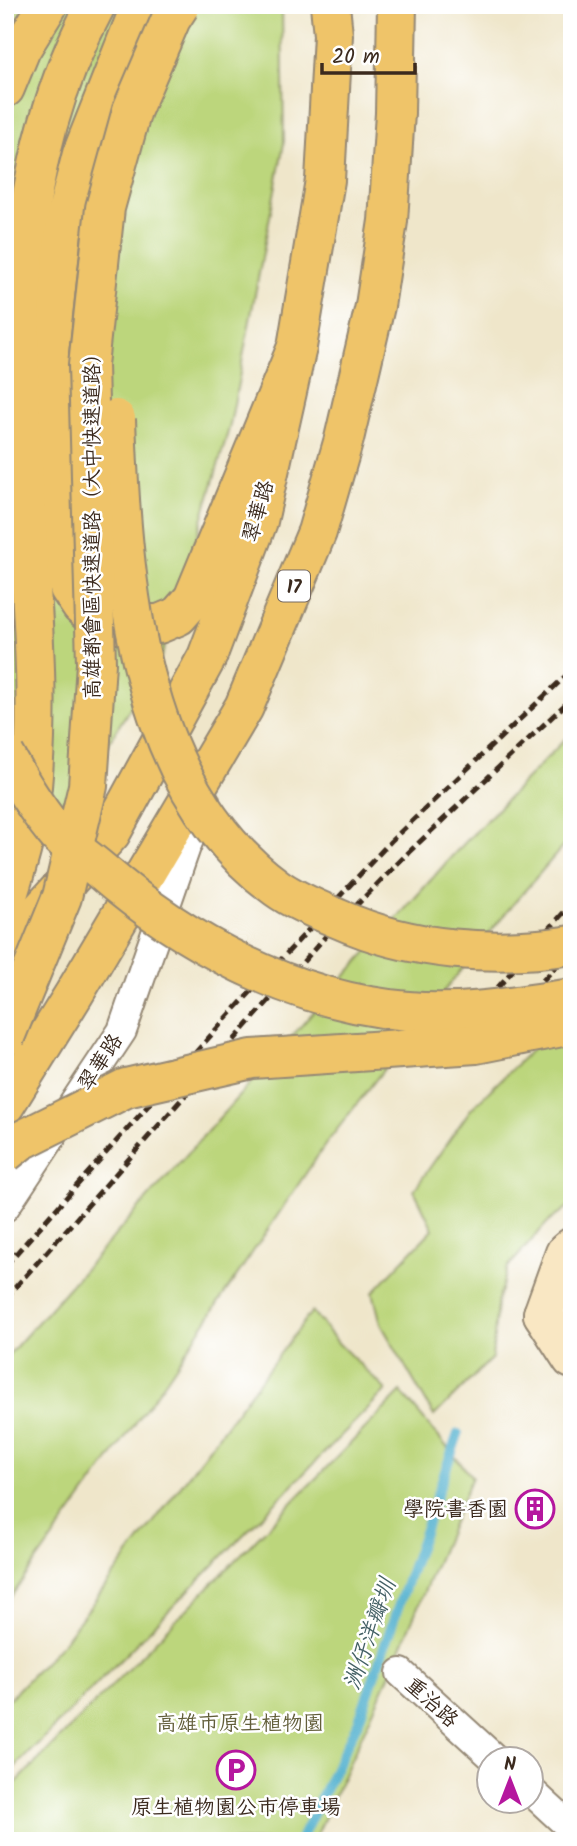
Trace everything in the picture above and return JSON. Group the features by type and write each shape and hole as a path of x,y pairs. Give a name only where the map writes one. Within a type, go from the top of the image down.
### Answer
{"main road":[{"path":"5,88 22,49 48,5"},
{"path":"5,905 29,814 33,747 35,650 21,445 20,278 32,188 52,107 85,25 96,5"},
{"path":"141,5 82,154 62,232 49,352 64,568 69,588 81,606 93,617 113,624 159,624 178,616 193,599 297,347"},
{"name":"高雄都會區快速道路（大中快速道路）","path":"5,1037 62,897 89,786 96,663 88,365 105,208 132,110 171,19 180,5"},
{"name":"翠華路","path":"5,950 111,833 207,657 258,521 297,347 326,180 333,35 330,5"},
{"name":"翠華路","path":"5,1105 244,707 317,532 344,439 375,306 389,208 395,113 397,5"},
{"path":"98,283 113,363 119,500 128,590 147,680 160,722 175,761 205,814 238,853 278,888 320,911 364,930 415,944 469,951 537,951 572,945"},
{"path":"5,755 58,834 115,883 180,932 233,961 300,987 364,1004 409,1011 487,1011 572,998"},
{"path":"5,1153 20,1141 126,1088 252,1059 476,1044 572,1026"}],"street":[{"path":"5,101 17,70 54,5"},
{"name":"翠華路","path":"5,1207 121,1031 186,847 244,707"},
{"path":"572,1247 565,1253 562,1310 572,1359"},
{"name":"重治路","path":"401,1673 478,1744"},
{"path":"546,1806 572,1829"}],"green space":[{"path":"5,5 282,5 284,143 230,425 162,655 102,754 5,873"},
{"path":"572,732 572,836 503,916 325,1145 167,1379 5,1605 5,1359 453,855"},
{"path":"572,1010 572,1204 547,1223 508,1267 497,1303 492,1358 434,1416 381,1324 373,1292 433,1229 414,1190 471,1109"},
{"path":"312,1311 339,1344 386,1390 5,1777 5,1703 62,1644"},
{"name":"高雄市原生植物園","path":"401,1392 472,1477 389,1676 314,1841 5,1841 5,1794"}],"waterway":[{"name":"洲仔洋瓣圳","path":"300,1841 359,1720 458,1434"}],"railway":[{"path":"5,1266 221,1024 391,841 572,670"},
{"path":"5,1299 326,936 409,852 572,698"},
{"path":"478,1010 572,903"},
{"path":"501,1024 572,950"}],"place":[{"name":"學院書香園","path":"535,1509"},
{"name":"原生植物園公巿停車場","path":"236,1770"}]}
